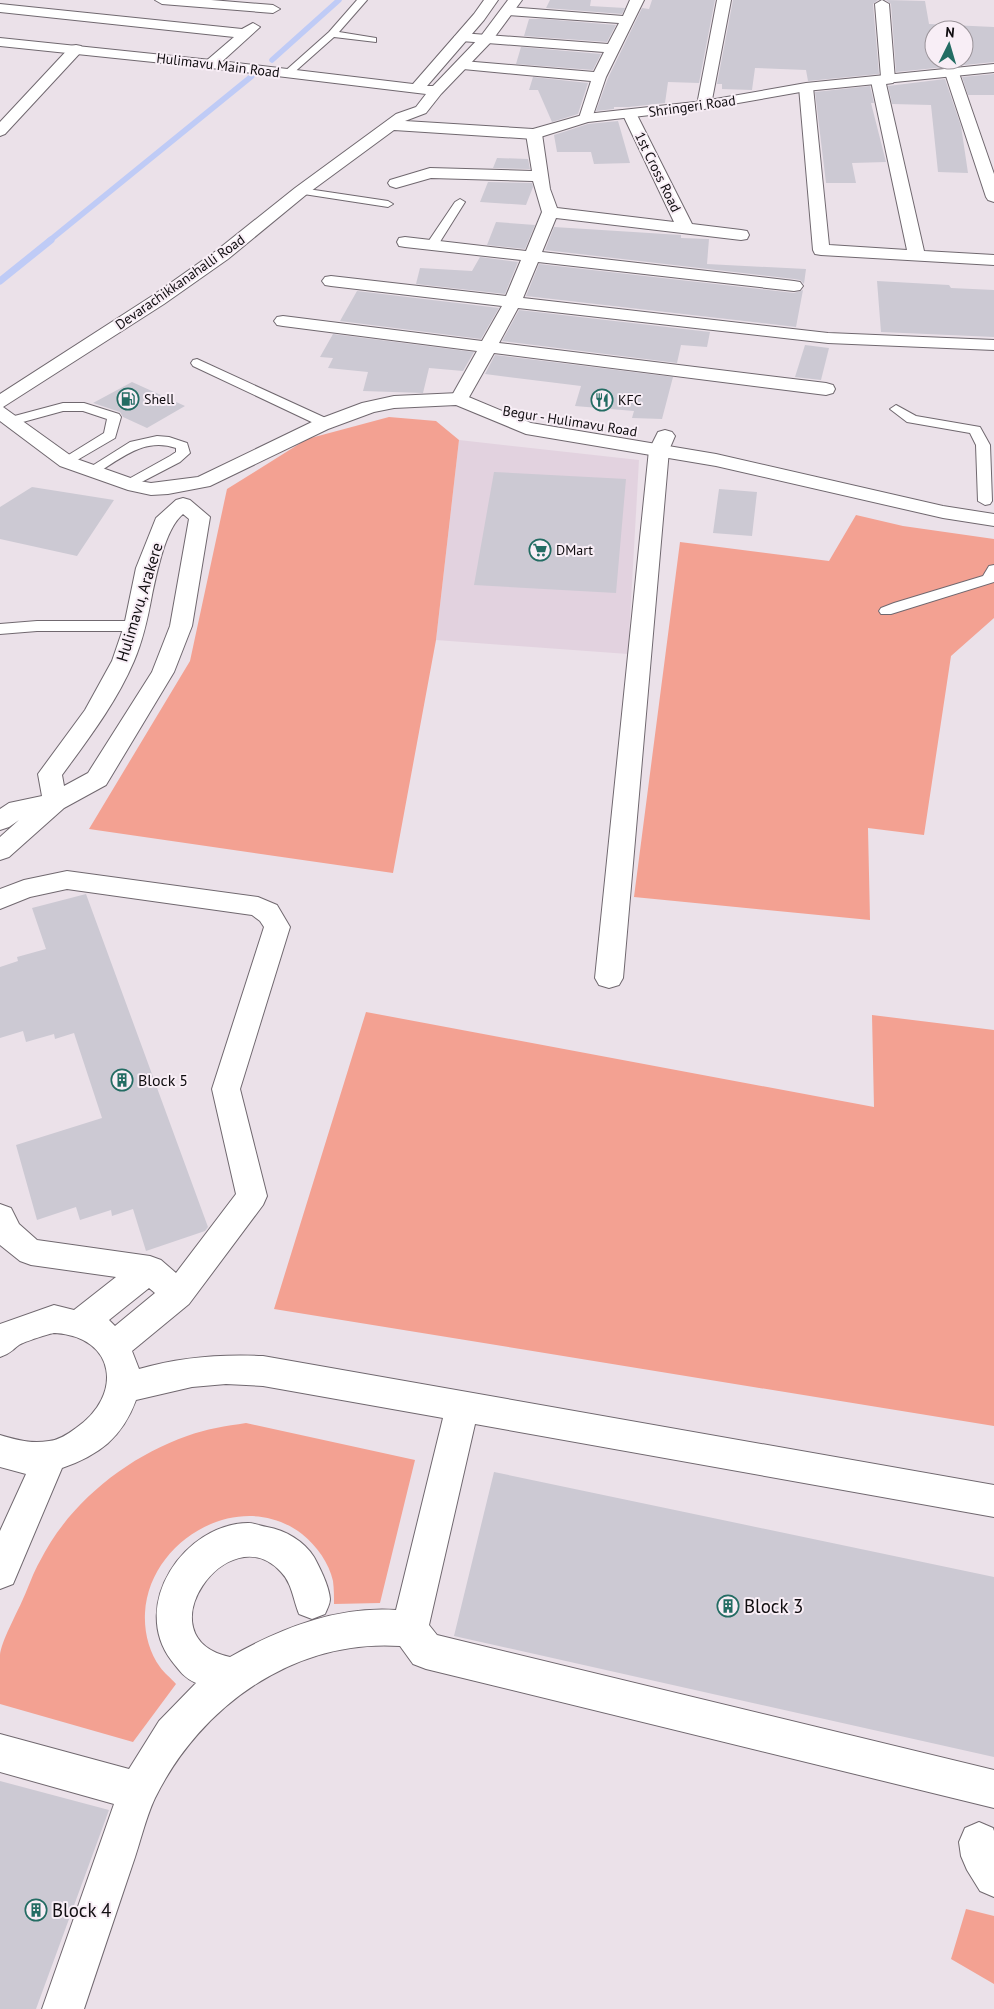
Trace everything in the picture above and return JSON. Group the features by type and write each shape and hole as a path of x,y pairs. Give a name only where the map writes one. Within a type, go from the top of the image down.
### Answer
{"street":[{"path":"162,0 277,4"},
{"path":"396,121 400,106 461,37 490,0"},
{"path":"586,118 599,77 637,0"},
{"path":"704,105 724,0"},
{"path":"211,64 277,4"},
{"path":"882,4 883,80 917,256"},
{"path":"54,47 96,6"},
{"path":"511,6 627,20"},
{"name":"Devarachikkanahalli Road","path":"0,402 158,300 222,255 301,190 396,121 421,110 436,91 486,39 511,6"},
{"path":"0,8 246,34"},
{"path":"461,37 613,49"},
{"name":"Hulimavu Main Road","path":"0,42 211,64 436,91"},
{"path":"0,131 76,49"},
{"path":"463,65 599,77"},
{"name":"Shringeri Road","path":"396,121 534,134 586,118 630,115 704,105 806,87 994,68"},
{"path":"952,73 994,197"},
{"path":"806,87 821,250 994,260"},
{"name":"1st Cross Road","path":"630,115 686,229"},
{"path":"175,496 326,423 369,406 394,402 459,399 513,301 550,212 542,189 534,134"},
{"path":"396,183 430,173 540,176"},
{"path":"550,212 741,235"},
{"path":"406,242 794,286"},
{"path":"331,281 828,338 994,345"},
{"path":"283,321 826,389"},
{"name":"Begur - Hulimavu Road","path":"459,399 484,408 526,428 662,443 719,445 989,502"},
{"path":"0,851 55,802 98,779 163,672 181,626 200,517 175,496 130,484 68,462 6,416"},
{"path":"609,978 662,443"},
{"name":"Begur - Hulimavu Road","path":"662,443 716,460 943,512 994,520"},
{"name":"Hulimavu, Arakere","path":"55,802 50,774 95,713 123,661 135,626 147,568 175,496"},
{"path":"0,820 18,809 55,802"},
{"path":"0,900 24,889 67,880 258,906 268,911 274,919 276,927 275,936 270,944 226,1088 252,1196 178,1294 114,1346"},
{"path":"0,1217 8,1234 18,1244 31,1252 150,1269 178,1294"},
{"path":"78,1325 150,1269"},
{"path":"0,1452 23,1458 50,1457 75,1448 98,1432 115,1412 123,1389 123,1366 114,1346 96,1329 54,1320 3,1335"},
{"path":"123,1389 175,1373 232,1369 263,1371 994,1501"},
{"path":"462,1406 410,1629 426,1651 994,1789"},
{"path":"0,1572 50,1457"},
{"path":"233,1676 213,1672 195,1662 182,1646 174,1628 174,1607 179,1587 190,1569 206,1554 226,1544 246,1540 266,1543 284,1550 299,1563 308,1581 312,1601"},
{"path":"63,2009 138,1792 157,1757 179,1727 205,1699 233,1676 264,1657 299,1641 336,1632 374,1627 410,1629"},
{"path":"0,1753 138,1792"},
{"path":"978,1842 981,1856 994,1877"}],"lane":[{"path":"287,74 332,34 362,0"},
{"path":"332,34 373,40"},
{"path":"301,190 388,204"},
{"path":"432,245 460,202"},
{"path":"197,363 326,423"},
{"path":"6,416 63,407 84,407 114,417 110,436 68,462"},
{"path":"896,409 912,419 975,430 983,445 989,502"},
{"path":"91,470 140,442 159,438 170,440 182,446 183,453 175,460 130,484"},
{"path":"886,611 913,601 958,590 989,579 994,569"},
{"path":"0,629 37,626 135,626"}],"shaded area":[{"path":"389,417 436,421 459,440 436,640 393,873 89,829 190,661 227,489 307,439"},
{"name":"DMart","path":"459,440 639,460 628,654 436,640"},
{"path":"856,515 903,526 994,539 994,618 951,656 924,835 868,828 870,920 634,897 680,542 829,561"},
{"path":"366,1012 874,1107 872,1015 994,1030 994,1426 274,1309"},
{"path":"246,1423 415,1460 380,1603 334,1604 333,1581 329,1568 317,1549 302,1534 278,1521 252,1516 227,1519 202,1528 180,1543 163,1563 150,1586 145,1613 148,1642 160,1667 176,1684 133,1742 0,1704 0,1655 3,1643 52,1540 83,1501 122,1469 165,1445 216,1428"},
{"path":"966,1909 994,1916 994,1984 951,1959"}],"building":[{"path":"550,0 591,0 590,6 625,8 622,14 546,8"},
{"path":"652,0 715,0 699,83 668,82 665,103 614,107 614,109 596,111 608,78 642,8 649,9"},
{"path":"733,0 878,0 873,4 879,74 808,81 806,70 755,68 752,90 722,89 722,84 717,84"},
{"path":"886,0 925,1 928,20 924,20 924,69 896,72 891,4"},
{"path":"529,19 616,25 607,42 524,36"},
{"path":"974,26 994,27 994,62 974,64"},
{"path":"521,47 601,54 593,70 516,64"},
{"path":"994,74 994,95 968,95 962,77"},
{"path":"533,77 588,83 578,114 552,122 538,90 529,90"},
{"path":"945,79 961,126 968,173 938,172 931,105 892,104 888,86"},
{"path":"870,86 874,103 871,103 886,162 852,163 856,183 826,183 815,92"},
{"path":"618,121 630,163 594,164 591,152 557,152 554,135 588,124"},
{"path":"497,158 528,159 530,169 493,168"},
{"path":"488,182 532,183 533,187 526,205 480,202"},
{"path":"496,222 535,225 525,249 487,245"},
{"path":"554,227 681,235 681,238 709,239 707,264 806,269 804,284 800,280 794,279 545,250"},
{"path":"480,257 518,262 505,294 416,284 420,268 472,271"},
{"path":"539,264 794,293 803,290 796,327 526,296"},
{"path":"877,281 949,285 951,288 994,290 994,337 881,332"},
{"path":"357,291 499,308 481,339 340,321"},
{"path":"519,310 710,332 707,347 681,345 677,363 502,341"},
{"path":"333,334 474,352 463,371 429,368 423,393 363,391 368,372 328,368 333,358 320,357"},
{"path":"805,345 829,348 821,380 795,377"},
{"path":"495,355 673,377 662,419 632,418 634,411 575,406 581,386 485,374"},
{"path":"132,382 185,406 147,428 123,417 120,412 93,403"},
{"path":"494,472 626,479 616,593 474,585"},
{"path":"32,487 114,500 77,556 0,539 0,507"},
{"path":"719,489 757,492 752,536 713,533"},
{"name":"Block 5","path":"86,894 208,1227 205,1231 146,1251 133,1209 112,1216 111,1210 80,1220 76,1207 37,1220 16,1145 102,1118 74,1033 55,1039 54,1034 26,1042 23,1031 0,1038 0,967 18,961 17,957 46,949 32,908"},
{"name":"Block 3","path":"494,1472 994,1577 994,1757 454,1636"},
{"name":"Block 4","path":"0,1781 109,1810 36,2009 0,2009"}],"waterway":[{"path":"272,60 339,0"},
{"path":"49,241 252,76"},
{"path":"0,281 51,240"}],"place":[{"name":"Shell","path":"128,399"},
{"name":"KFC","path":"602,400"},
{"name":"DMart","path":"540,550"},
{"name":"Block 5","path":"122,1080"},
{"name":"Block 3","path":"728,1606"},
{"name":"Block 4","path":"36,1910"}]}
